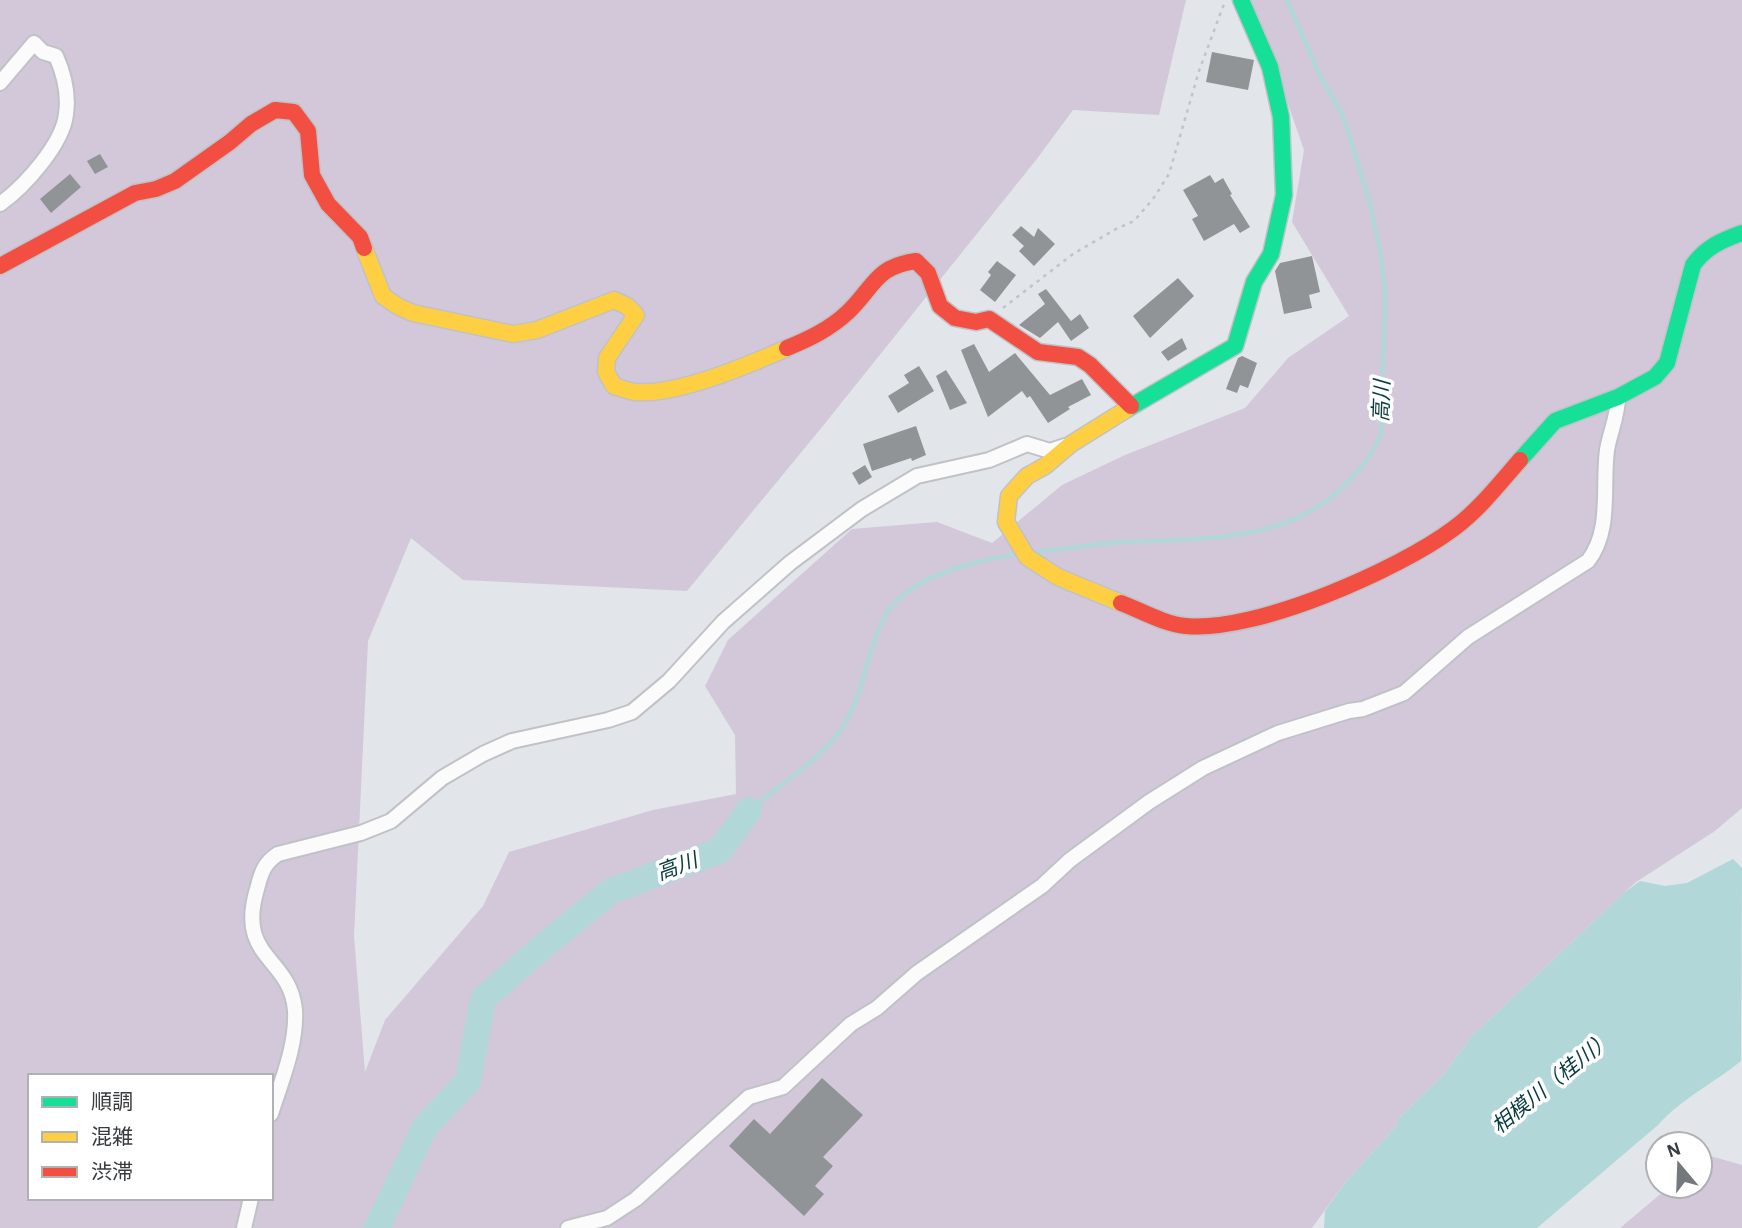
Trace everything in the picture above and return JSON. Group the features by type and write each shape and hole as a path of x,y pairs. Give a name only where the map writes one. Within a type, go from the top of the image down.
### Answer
{"street":[{"path":"1241,0 1269,67 1281,117 1284,195 1271,254 1254,282 1235,345 1071,444 1045,466 1027,476 1009,496 1006,522 1027,557 1058,577 1128,607 1184,626 1213,626 1272,613 1330,593 1397,564 1453,529 1484,502 1555,421 1618,397 1645,385 1655,377 1667,363 1675,340 1693,265 1701,253 1714,244 1742,233"},
{"path":"0,83 34,43 43,52 56,56 65,76 66,115 60,135 40,164 10,197 0,204"},
{"path":"0,266 135,192 156,189 175,181 251,124 275,110 293,112 308,131 312,175 328,204 360,237 383,296 413,313 513,334 537,330 614,300 627,306 636,315 607,358 606,372 614,386 634,392 684,385 756,362 822,333 848,312 886,269 916,261 928,273 940,306 955,318 976,322 989,319 1038,352 1078,358 1090,365 1131,406"},
{"path":"568,1228 607,1218 636,1199 750,1097 783,1087 851,1024 877,1008 917,974 1042,886 1070,860 1149,802 1203,768 1278,733 1363,709 1404,693 1468,637 1588,561 1598,549 1602,535 1608,448 1618,411 1618,397"},
{"path":"273,1107 290,1051 295,1013 293,997 286,983 252,934 254,899 268,860 278,854 361,833 391,821 442,778 512,741 608,720 632,712 669,681 723,622 790,563 862,509 917,476 989,460 1027,444 1050,451 1071,444"},
{"path":"244,1228 251,1200"}],"path":[{"path":"989,319 1073,254 1134,221 1153,199 1169,174 1199,71 1226,0"}],"shaded area":[{"path":"0,0 1186,0 1159,115 1073,110 822,427 687,591 463,580 411,538 368,641 354,936 365,1072 385,1020 483,906 509,852 653,810 736,794 735,735 705,686 728,640 852,529 937,522 992,543 1062,485 1125,455 1245,408 1288,358 1349,316 1292,222 1304,150 1272,58 1244,0 1742,0 1742,808 1715,831 1636,882 1470,1038 1444,1074 1398,1119 1398,1124 1344,1184 1312,1228 0,1228"},
{"path":"1714,1157 1742,1165 1742,1228 1620,1228 1653,1200 1714,1200"}],"water":[{"name":"相模川（桂川）","path":"1733,859 1742,868 1741,1061 1677,1107 1652,1130 1644,1130 1644,1137 1537,1228 1324,1228 1325,1211 1344,1184 1398,1124 1398,1119 1444,1074 1470,1038 1640,881 1665,886 1687,883"}],"building":[{"path":"1212,52 1254,60 1248,90 1206,82"},
{"path":"100,154 108,167 95,174 87,161"},
{"path":"70,174 81,187 51,213 40,199"},
{"path":"1210,175 1215,183 1223,178 1250,227 1240,233 1234,224 1204,241 1192,219 1198,216 1183,190"},
{"path":"1021,226 1034,237 1038,228 1055,244 1034,266 1019,251 1024,246 1012,235"},
{"path":"1312,256 1320,292 1309,295 1312,308 1284,314 1275,271 1280,263"},
{"path":"997,261 1016,275 995,302 980,290 991,275 988,272"},
{"path":"1178,278 1194,296 1150,338 1133,316"},
{"path":"1046,289 1071,321 1080,314 1089,328 1071,341 1058,322 1040,338 1019,325 1045,304 1038,294"},
{"path":"1182,338 1187,349 1168,361 1161,352"},
{"path":"974,344 989,372 1015,353 1050,395 1082,379 1091,395 1068,407 1070,409 1048,423 1030,396 1027,398 1022,391 988,417 961,350"},
{"path":"1242,356 1257,363 1248,388 1240,385 1237,393 1226,389 1238,358"},
{"path":"919,366 934,391 898,413 888,396 909,383 904,375"},
{"path":"946,370 967,403 950,410 936,376"},
{"path":"916,426 926,455 872,471 863,444"},
{"path":"865,465 872,477 859,485 852,473"},
{"path":"822,1078 863,1115 823,1157 833,1166 815,1186 824,1194 804,1216 729,1146 754,1119 770,1134"}],"waterway":[{"name":"高川","path":"1037,552 1122,542 1211,538 1268,528 1295,519 1321,505 1344,486 1370,456 1381,434 1385,294 1371,207 1347,128 1338,106 1321,78 1287,0"},
{"name":"高川","path":"749,810 813,760 844,725 857,696 880,626 896,601 926,580 944,572 1017,554"},
{"name":"高川","path":"377,1228 424,1128 468,1081 483,999 611,891 719,851 749,810"}],"traffic: fast":[{"path":"1127,409 1235,346 1254,282 1271,254 1284,195 1281,117 1270,67 1241,0"},
{"path":"1520,460 1555,421 1618,397 1655,377 1667,363 1693,265 1703,253 1715,245 1742,233"}],"traffic: slow":[{"path":"364,248 383,296 413,313 513,334 537,330 614,300 627,306 636,315 607,358 606,372 614,386 630,391 652,392 691,384 787,348"},
{"path":"1121,603 1058,577 1027,557 1006,522 1009,496 1027,476 1127,409"}],"traffic: jam":[{"path":"0,266 135,193 156,189 175,181 251,124 275,110 294,112 308,131 312,175 328,204 360,237 364,248"},
{"path":"787,348 834,324 884,273 916,261 928,273 940,306 955,318 976,322 989,319 1038,352 1078,357 1090,365 1131,406"},
{"path":"1121,603 1178,625 1215,626 1249,620 1325,596 1398,562 1453,529 1480,505 1520,460"}]}
